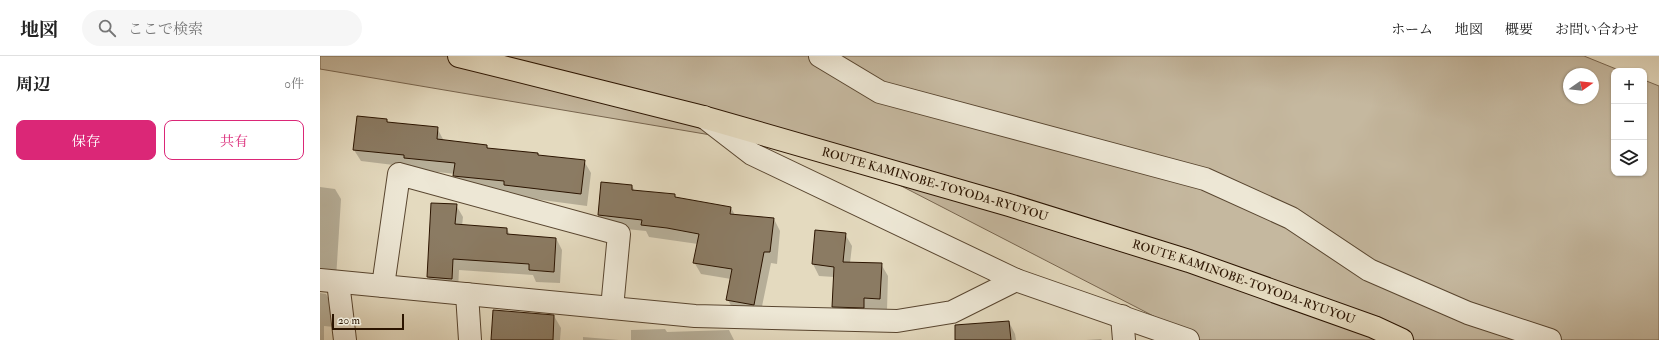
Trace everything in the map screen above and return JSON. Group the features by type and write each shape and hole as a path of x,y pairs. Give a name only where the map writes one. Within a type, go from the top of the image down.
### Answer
{"main road":[{"name":"ROUTE KAMINOBE-TOYODA-RYUYOU","path":"459,56 703,116 1009,205 1189,261 1374,326 1402,340"}],"street":[{"path":"820,56 880,92 1205,179 1291,218 1369,270 1468,313 1550,340"},
{"path":"703,116 752,154 1016,280 1188,340"},
{"path":"383,286 399,174 619,234 612,308"},
{"path":"345,340 329,281 695,316 897,321 952,312 1016,280"},
{"path":"467,294 470,340"},
{"path":"1122,316 1124,340"}],"shaded area":[{"path":"320,56 1584,56 1614,68 1611,68 1611,176 1647,176 1647,81 1659,86 1659,340 1200,340 847,158 320,69"}],"building":[{"path":"357,116 387,119 387,122 438,127 437,139 487,145 487,148 538,153 538,155 585,160 581,194 504,185 504,181 453,176 455,163 404,158 404,155 353,150"},
{"path":"601,182 632,185 632,190 675,194 675,197 731,207 730,214 774,218 770,252 764,252 754,305 726,300 732,269 693,263 699,234 641,225 642,220 598,215"},
{"path":"431,203 457,204 455,224 507,228 507,234 556,238 554,272 529,270 529,264 453,259 452,279 427,277"},
{"path":"815,230 846,233 843,262 882,263 880,299 864,298 864,308 832,307 834,267 812,264"},
{"path":"493,310 554,315 553,340 491,340"},
{"path":"1009,321 1011,340 955,340 955,325"}]}
